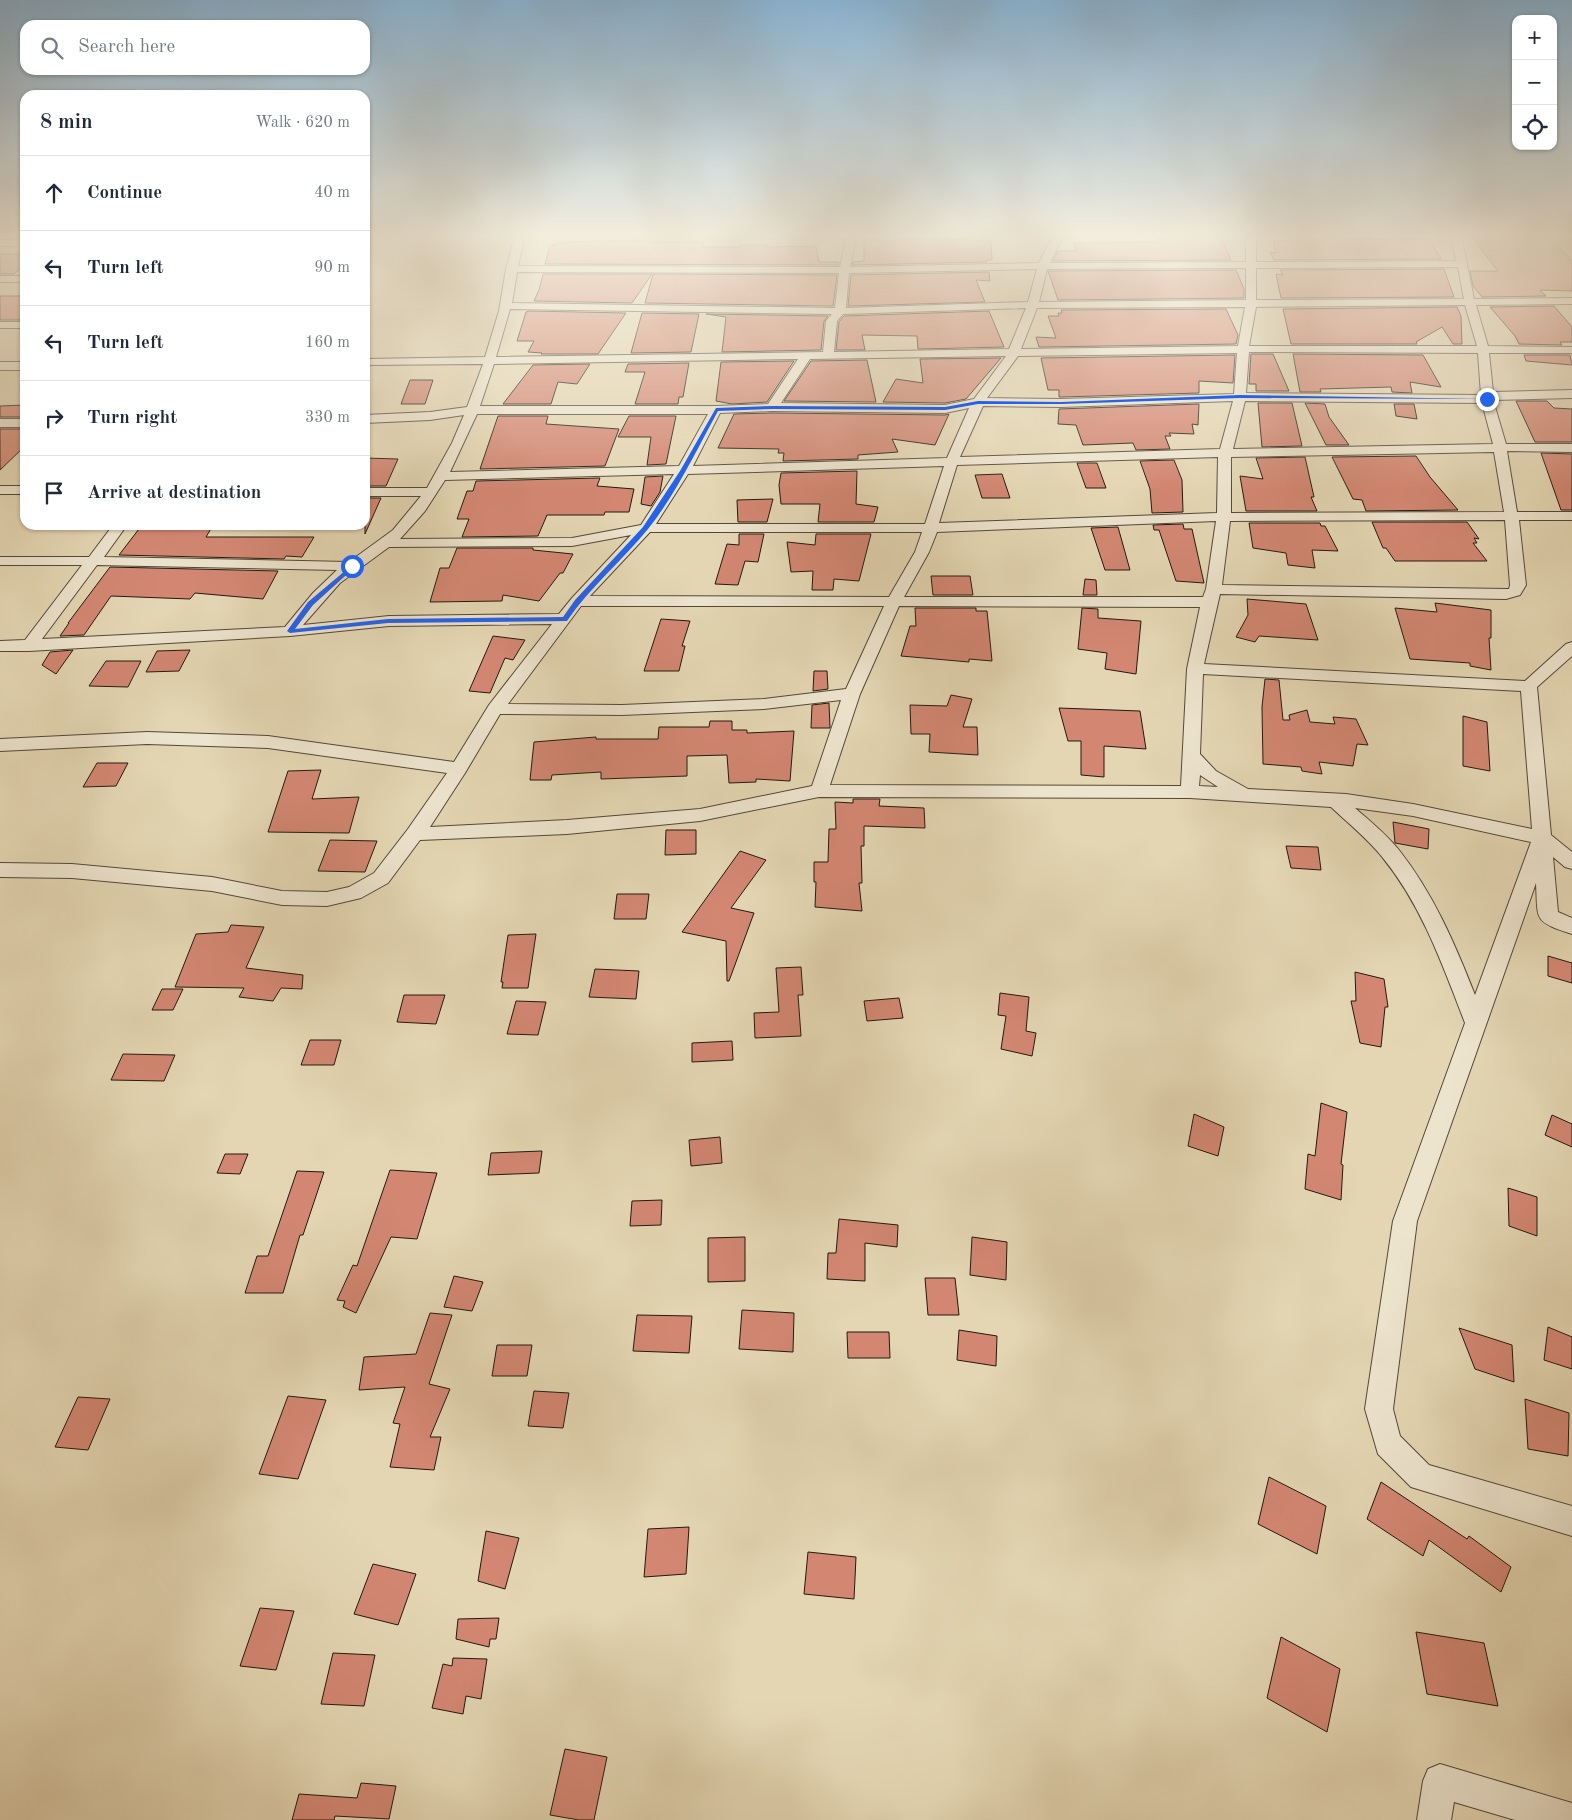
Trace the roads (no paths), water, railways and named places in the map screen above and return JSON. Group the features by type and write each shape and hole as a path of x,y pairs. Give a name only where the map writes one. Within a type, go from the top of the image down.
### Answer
{"street":[{"path":"290,631 310,604 352,566 388,542 404,527 431,492 441,476 473,410 502,320"},
{"path":"828,354 833,320"},
{"path":"819,791 852,694 894,602 922,552 932,528 952,461 978,402 1013,354 1027,320"},
{"path":"1190,792 1195,669 1212,595 1224,517 1225,453 1240,397 1248,320"},
{"path":"577,601 894,602 1212,595 1506,594 1515,592 1518,586 1500,447 1487,397 1483,349 1475,320"},
{"path":"0,325 20,325"},
{"path":"370,362 828,354 1013,354 1244,349 1572,350"},
{"path":"772,407 807,355"},
{"path":"0,366 20,366"},
{"path":"370,419 430,416 473,410 716,410 772,407 945,409 978,402 1061,403 1240,397 1487,397 1572,394"},
{"path":"0,870 72,870 212,884 282,898 328,899 354,893 381,878 415,834 459,769 495,709 577,601 646,528 683,471 716,410"},
{"path":"0,423 20,423"},
{"path":"441,476 683,471 1225,453 1500,447 1572,448"},
{"path":"0,490 20,490"},
{"path":"370,492 431,492"},
{"path":"388,542 572,542 646,528 932,528 1224,517 1572,516"},
{"path":"30,646 116,530"},
{"path":"0,561 352,566"},
{"path":"0,646 30,646 290,631 388,621 564,619"},
{"path":"1195,669 1529,686 1572,647"},
{"path":"1529,686 1548,916 1572,926"},
{"path":"495,709 622,710 764,704 852,694"},
{"path":"0,746 147,738 268,742 459,769"},
{"path":"1192,756 1210,775 1247,795"},
{"path":"415,834 567,827 700,815 819,791 1190,792 1336,801 1346,800 1413,810 1542,838 1572,862"},
{"path":"1336,801 1390,853 1415,887 1438,930 1476,1023"},
{"path":"1542,838 1404,1221 1379,1409 1388,1444 1421,1478 1572,1521"},
{"path":"1434,1820 1440,1781 1572,1820"}]}
